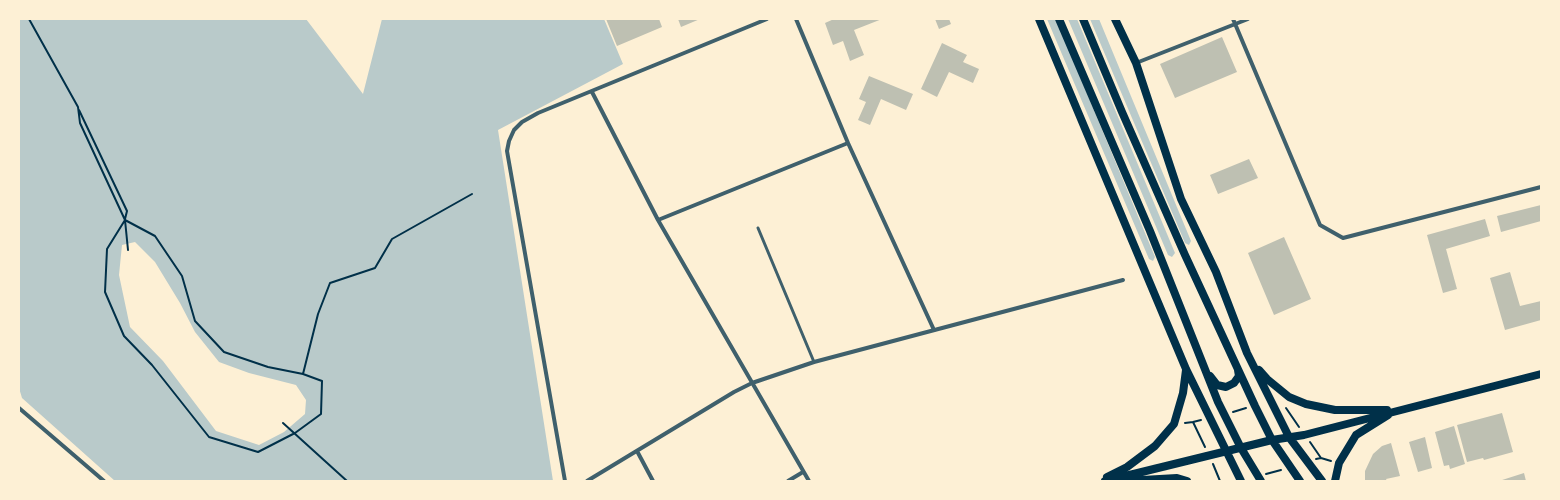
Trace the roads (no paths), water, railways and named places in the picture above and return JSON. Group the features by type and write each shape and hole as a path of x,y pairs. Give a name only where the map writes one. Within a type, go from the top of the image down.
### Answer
{"main road":[{"path":"1039,19 1186,369 1241,481"},
{"path":"1059,19 1150,231 1204,368 1224,414 1241,448 1260,479"},
{"path":"1083,19 1185,255 1255,406 1272,440 1300,481"},
{"path":"1115,19 1136,64 1181,199 1216,272 1247,353 1289,437 1322,481"},
{"path":"1247,353 1267,379 1290,397 1306,404 1335,410 1397,410"},
{"path":"1204,368 1218,385 1226,387 1234,383 1239,376 1237,367"},
{"path":"1100,481 1126,467 1155,446 1174,424 1184,394 1186,369"},
{"path":"1105,481 1272,440 1304,435 1541,374"},
{"path":"1335,481 1339,463 1356,435 1397,410"},
{"path":"1125,481 1177,478 1187,481"}],"street":[{"path":"565,481 506,151 508,141 514,130 522,122 538,113 766,19"},
{"path":"796,19 848,143 934,330"},
{"path":"1233,19 1320,224 1343,238 1541,187"},
{"path":"1136,64 1248,19"},
{"path":"592,92 658,220 809,481"},
{"path":"658,220 848,143"},
{"path":"587,481 734,392 752,383 814,362 1124,280"},
{"path":"19,408 104,481"},
{"path":"637,451 653,481"},
{"path":"788,481 803,472"}],"lane":[{"path":"758,228 814,362"}]}
